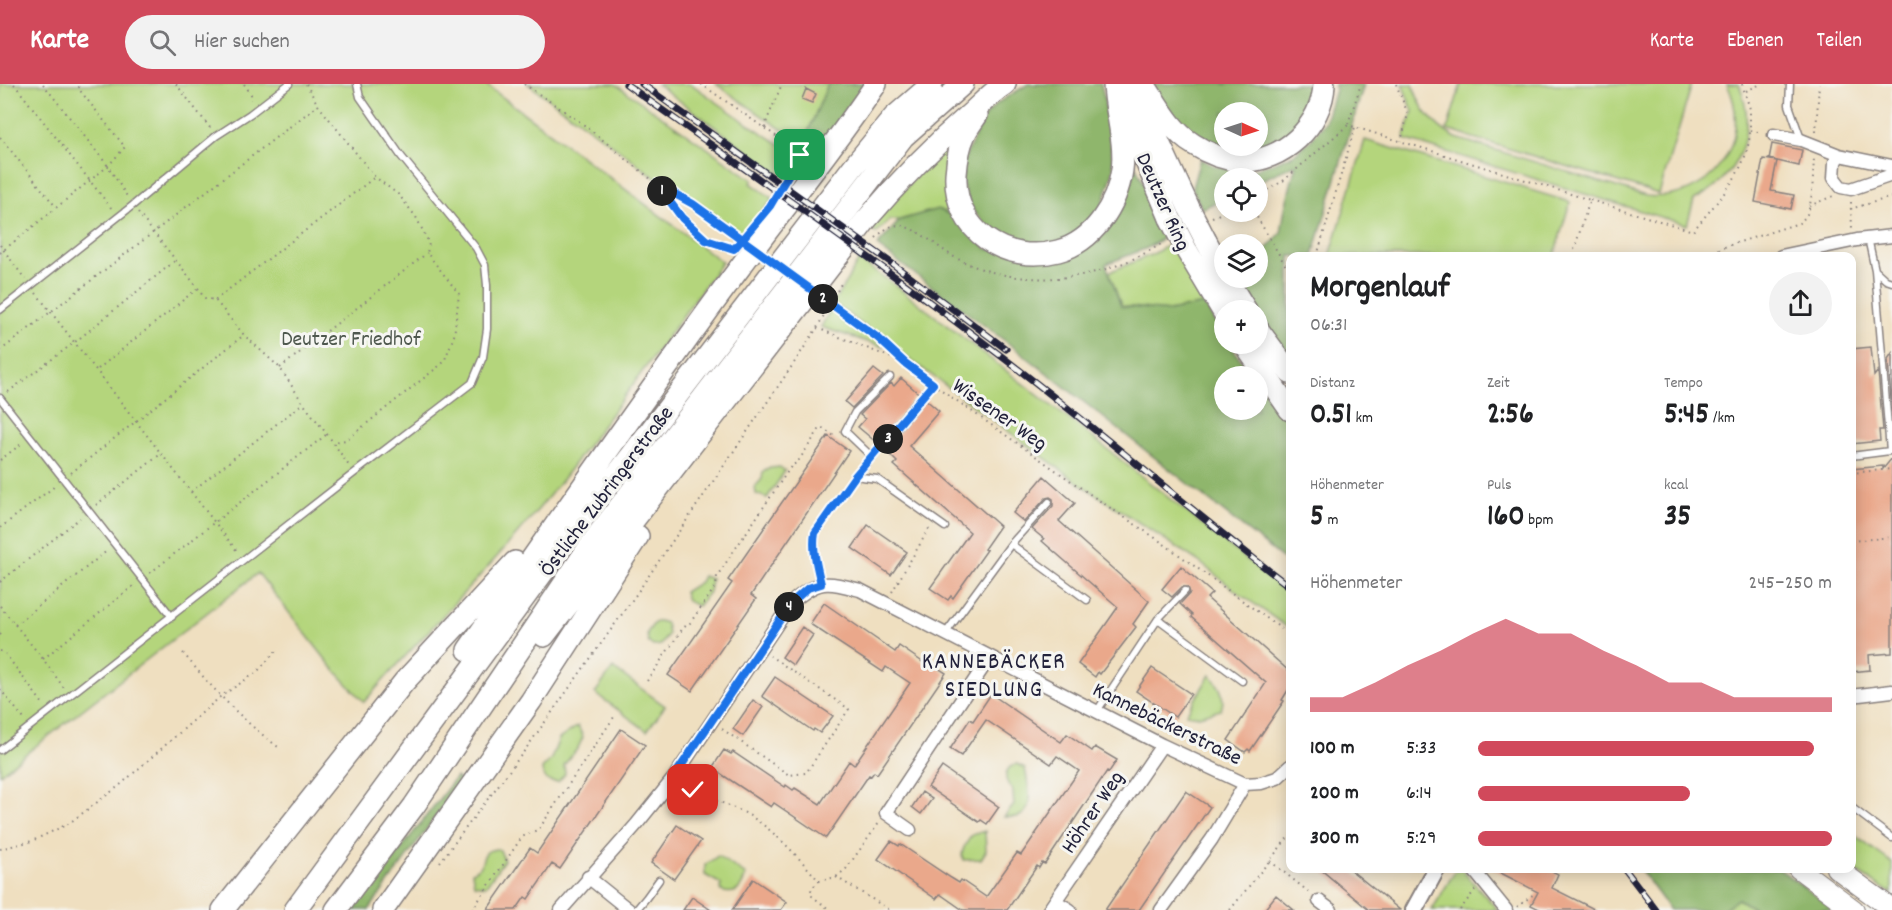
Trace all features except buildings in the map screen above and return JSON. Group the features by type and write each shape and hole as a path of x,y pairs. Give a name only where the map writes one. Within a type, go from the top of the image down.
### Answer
{"highway":[{"path":"336,854 381,775 597,465 871,92 893,84"},
{"name":"Östliche Zubringerstraße","path":"295,910 574,530 846,176 894,117 932,84"},
{"name":"Östliche Zubringerstraße","path":"336,910 414,806 593,541 903,137 963,84"},
{"path":"1003,85 980,111 964,134 957,160 955,189 963,214 976,231 1004,248 1039,255 1060,251 1077,243 1095,228 1107,212 1116,192 1122,169 1116,84"},
{"name":"Deutzer Ring","path":"1116,84 1142,152 1183,237 1217,300"},
{"name":"Deutzer Ring","path":"1132,84 1198,214 1183,237"},
{"path":"1144,84 1170,124 1192,143 1218,156 1242,161 1267,156 1286,148 1303,134 1317,116 1324,84"},
{"path":"414,806 866,220 896,184 949,131 1003,85"},
{"name":"Deutzer Ring","path":"1183,237 1214,265"},
{"path":"1268,343 1286,368"},
{"path":"1251,354 1286,404"},
{"path":"383,910 531,701 706,429"},
{"path":"223,910 404,682 509,569 597,465"}],"main road":[{"path":"1805,873 1854,910"},
{"path":"1843,873 1892,909"}],"street":[{"path":"1774,135 1801,140 1839,155 1892,166"},
{"path":"1839,155 1835,162 1834,178 1841,187 1851,189 1892,175"},
{"path":"1799,252 1862,239 1892,236"},
{"path":"561,910 636,825 675,775 792,602 808,588 821,584"},
{"name":"Kannebäckerstraße","path":"821,584 836,584 860,590 1162,745 1245,784 1261,783 1277,778 1286,770"},
{"path":"910,830 886,813 990,657"},
{"path":"1856,695 1892,691"},
{"name":"Höhrer Weg","path":"1070,910 1052,906 1162,745"},
{"path":"1161,910 1212,839 1245,784"},
{"path":"1414,910 1434,873"},
{"path":"1476,873 1506,910"},
{"path":"588,877 629,910"},
{"path":"1319,901 1331,910"}],"lane":[{"path":"0,310 132,206 216,136 250,114 289,84"},
{"path":"0,750 472,383 483,357 487,329 485,265 476,248 401,156 360,97 357,84"},
{"path":"1790,84 1789,105 1801,140"},
{"path":"1856,455 1890,451 1875,270 1862,239"},
{"path":"1875,270 1886,280 1892,282"},
{"path":"873,457 845,431 855,412 890,377"},
{"path":"0,398 172,617"},
{"path":"821,584 815,555 815,533 855,476 918,401"},
{"path":"855,476 877,479 945,527"},
{"path":"945,634 1011,544 1049,502"},
{"path":"1011,544 1087,600"},
{"path":"1097,711 1158,620 1185,591"},
{"path":"1158,620 1242,681"},
{"path":"1856,811 1892,838"},
{"path":"636,910 659,880"}],"path":[{"path":"14,84 117,216"},
{"path":"43,84 108,166 132,206 204,298 215,300 244,335 280,368 353,474"},
{"path":"0,253 108,166 125,147 78,88 83,84"},
{"path":"176,84 216,136"},
{"path":"244,84 251,94 250,114"},
{"path":"280,368 427,253 429,243 416,217 399,195 375,177 318,105 306,84"},
{"name":"Wissener Weg","path":"524,84 583,124 657,184 693,204 878,338 905,363 933,384 1157,539 1286,632"},
{"path":"701,84 800,155 794,165"},
{"path":"765,128 782,84"},
{"path":"1268,190 1283,181 1348,125 1361,84"},
{"path":"1396,84 1408,114 1401,142"},
{"path":"1348,125 1693,231 1734,180 1744,160 1749,143 1750,109 1742,84"},
{"path":"1746,91 1761,84"},
{"path":"1712,252 1799,223 1806,216 1812,191 1819,84"},
{"path":"0,351 318,105"},
{"path":"1318,252 1355,128"},
{"path":"1750,130 1774,135"},
{"path":"0,137 56,207"},
{"path":"215,300 375,177"},
{"path":"657,184 682,218 706,240 734,249"},
{"path":"1809,206 1851,189 1852,232 1862,239"},
{"path":"1851,209 1892,197"},
{"path":"1573,252 1590,200"},
{"path":"1198,214 1214,213"},
{"path":"1260,222 1286,266"},
{"path":"871,243 885,228 901,225 916,231 958,259 982,269 1027,279 1059,279 1091,273 1132,260 1183,237"},
{"path":"0,245 244,560"},
{"path":"333,442 346,440 444,362 454,336 459,294 427,253"},
{"path":"0,398 75,342 176,260"},
{"path":"436,867 574,684 635,596 817,328 846,274"},
{"path":"97,370 198,288"},
{"path":"817,328 905,363"},
{"path":"0,528 244,335"},
{"path":"918,401 933,384"},
{"path":"191,492 303,403"},
{"path":"647,681 683,627 690,623 716,586 717,576 792,465 797,463 821,427 840,440"},
{"path":"43,659 215,520 327,434"},
{"path":"0,460 30,437"},
{"path":"1856,473 1892,469"},
{"path":"886,603 934,520"},
{"path":"1856,541 1892,537"},
{"path":"15,625 115,545"},
{"path":"0,606 69,695"},
{"path":"0,634 3,638"},
{"path":"711,722 789,775 806,773 849,709 760,650"},
{"path":"0,651 4,652 49,711"},
{"path":"0,849 32,841 68,824 119,786 220,697 257,672 276,651"},
{"path":"183,653 220,697 258,732 281,749"},
{"path":"0,688 30,726"},
{"path":"472,910 522,837 540,829 616,714"},
{"path":"675,775 693,790 753,817 787,846 819,881"},
{"path":"830,910 812,896 811,889 819,881 836,877 846,869 886,813"},
{"path":"1230,910 1286,841"},
{"path":"1270,861 1319,901"},
{"path":"836,877 890,910"},
{"path":"1460,910 1471,894 1484,883"},
{"path":"1514,910 1534,894"}],"green space":[{"name":"Deutzer Friedhof","path":"0,84 485,84 722,262 558,485 511,541 364,702 331,666 258,573 0,774"},
{"path":"528,84 615,84 753,180 751,183 773,199 742,237 697,202 663,184"},
{"path":"657,84 691,84 789,150 796,157 785,179"},
{"path":"716,84 828,84 803,144"},
{"path":"828,84 867,84 815,154 803,144"},
{"path":"1028,84 1101,84 1104,97 1114,169 1101,209 1072,236 1055,244 1021,245 994,234 971,208 962,184 963,162 984,117 999,102"},
{"path":"1150,84 1317,84 1308,111 1296,128 1284,138 1268,146 1268,102 1214,102 1214,144 1190,130"},
{"path":"1335,84 1364,84 1314,252 1286,252 1286,353 1268,327 1268,300 1253,300 1246,288 1268,288 1268,247 1281,233 1296,164 1268,177 1268,168 1259,168 1293,155 1312,139 1325,122"},
{"path":"1402,84 1413,84 1428,116 1456,138 1646,196 1669,196 1690,190 1707,179 1721,164 1731,147 1735,127 1734,106 1727,84 1739,84 1746,119 1745,136 1733,166 1723,179 1694,200 1687,225 1404,139 1413,111"},
{"path":"1461,84 1692,84 1659,194 1447,130"},
{"path":"954,134 948,159 947,177 958,219 938,209 900,220 890,220 876,233 869,229"},
{"path":"1365,140 1570,202 1555,252 1331,252"},
{"path":"1200,159 1214,166 1229,168 1214,168 1214,203 1202,209 1192,188"},
{"path":"1136,167 1168,235 1147,248 1106,264 1121,306 1169,311 1204,304 1214,320 1214,354 1236,354 1246,366 1214,366 1214,420 1268,420 1268,396 1286,419 1286,561 1024,355 877,246 900,220 938,209 958,219 987,249 1091,245 1115,221 1124,205"},
{"path":"1173,242 1204,304 1169,311 1121,306 1109,272 1153,254"},
{"path":"859,260 892,283 1078,426 1286,591 1286,626 1198,561 1083,486 833,303"},
{"path":"831,309 867,331 883,347 821,327"},
{"path":"780,467 785,471 767,498 756,494 755,487 762,479 763,472 770,468"},
{"path":"703,576 711,579 709,592 698,606 687,601 684,592 700,582"},
{"path":"659,621 666,623 668,634 661,645 653,646 648,642 647,633 654,623"},
{"path":"613,668 665,706 647,731 595,693"},
{"path":"1210,675 1221,691 1223,700 1221,710 1199,716 1186,714"},
{"path":"578,726 583,737 578,748 564,765 565,774 558,782 546,780 542,769 551,759 559,739"},
{"path":"1017,764 1025,768 1029,794 1028,807 1020,816 1004,817 1014,805 1013,790 1008,785 1006,774 1008,769"},
{"path":"456,777 461,781 369,910 354,910"},
{"path":"985,831 986,851 981,859 963,860 963,850 972,835"},
{"path":"1856,837 1892,863 1892,894 1856,871"},
{"path":"500,850 504,860 486,886 474,884 472,872 481,866 487,852"},
{"path":"718,856 746,875 740,888 735,892 721,891 721,884 705,875 705,865"},
{"path":"1454,873 1465,873 1498,910 1432,910"},
{"path":"1643,873 1784,873 1835,910 1756,910 1738,899 1722,910 1670,910"},
{"path":"1738,899 1756,910 1722,910"}],"railway":[{"path":"626,84 970,332 1286,584"},
{"path":"642,84 890,262 1006,349"},
{"path":"1628,873 1656,910"}],"district":[{"name":"KANNEBÄCKER SIEDLUNG","path":"994,674"}],"route":[{"path":"693,790 675,775 792,602 808,588 821,584 815,555 815,533 855,476 933,384 905,363 878,338 785,271 726,230 693,204 657,184 682,218 706,240 734,249 770,206 800,155"}]}
